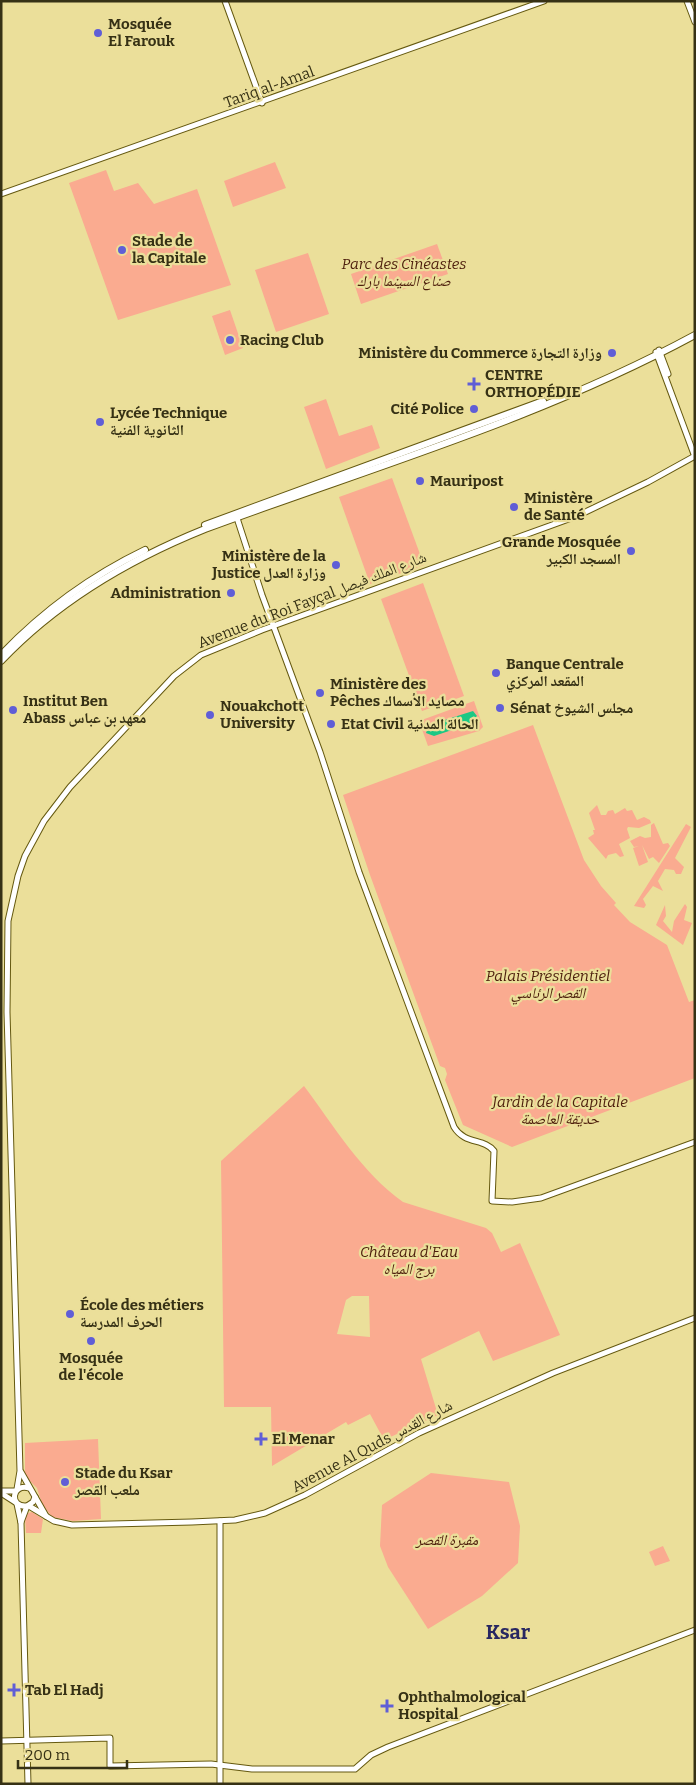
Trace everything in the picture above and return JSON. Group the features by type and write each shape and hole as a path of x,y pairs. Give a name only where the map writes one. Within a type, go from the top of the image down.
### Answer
{"highway":[{"path":"1,655 57,605 107,570 169,539 507,420 584,389 695,333"},
{"path":"1,662 60,609 103,578 157,549 236,515"}],"street":[{"path":"224,1 262,103"},
{"name":"Tariq al-Amal","path":"1,194 262,103 544,1"},
{"path":"687,1 695,22"},
{"path":"658,352 695,448"},
{"path":"658,352 695,456"},
{"name":"Avenue du Roi Fayçal شارع الملك فيصل","path":"16,1490 20,1471 7,1012 8,921 18,876 25,856 54,806 178,672 208,651 577,516 648,482 695,456"},
{"path":"236,515 320,752 359,872 454,1127 463,1138 488,1146 494,1152 492,1201 512,1202 541,1198 695,1142"},
{"name":"Avenue Al Quds شارع القدس","path":"28,1506 63,1524 90,1526 220,1521 250,1517 280,1508 427,1429 553,1372 695,1318"},
{"path":"20,1471 47,1516"},
{"path":"1,1492 16,1490 23,1486 30,1488"},
{"path":"16,1490 16,1503 21,1523 28,1784"},
{"path":"1,1492 16,1503 28,1506"},
{"path":"21,1523 28,1506 35,1497"},
{"path":"220,1521 220,1784"},
{"path":"1,1741 110,1738 110,1766 211,1764 220,1766 325,1770 358,1768 371,1755 388,1747 695,1630"}],"green space":[{"path":"275,162 286,188 233,207 224,181"},
{"path":"106,170 114,191 138,183 154,204 197,189 231,285 118,320 69,183"},
{"name":"Parc des Cinéastes صناع السينما بارك","path":"437,244 448,274 361,304 351,274"},
{"path":"308,253 329,314 276,332 255,270"},
{"name":"Racing Club","path":"230,310 243,348 225,355 212,316"},
{"path":"326,399 339,436 372,425 380,448 326,469 304,407"},
{"path":"392,478 424,565 370,584 339,497"},
{"path":"423,583 464,696 422,711 381,599"},
{"path":"474,701 483,727 479,731 428,746 419,721"},
{"name":"Palais Présidentiel القصر الرئاسي","path":"533,725 584,860 601,886 616,903 614,905 630,922 667,945 689,1002 695,1000 695,1078 512,1147 463,1125 445,1080 447,1074 445,1068 440,1066 370,875 343,795"},
{"path":"597,805 601,815 606,815 608,811 613,810 615,814 625,808 627,811 632,810 637,820 644,817 650,820 651,823 639,828 628,827 630,838 619,844 624,856 620,857 616,853 608,855 606,859 588,838 594,834 593,830 595,830 589,813"},
{"path":"654,823 663,844 668,843 670,846 659,863 653,857 649,859 642,845 648,862 639,866 633,848 639,846 634,847 630,841 640,836 645,838 651,837 651,825"},
{"path":"686,824 691,827 675,858 684,867 681,874 676,874 674,870 665,869 658,881 663,891 653,886 643,899 646,905 644,908 634,906"},
{"path":"685,904 687,907 684,920 692,923 683,945 656,925 665,905 666,916 663,921 672,932 674,921"},
{"name":"Château d'Eau برج المياه","path":"304,1086 362,1163 374,1177 403,1202 486,1228 492,1233 501,1252 520,1243 560,1335 493,1361 479,1331 421,1359 438,1415 384,1440 370,1414 348,1425 346,1422 272,1466 271,1407 224,1407 221,1161","holes":["352,1296 369,1296 370,1337 337,1334 346,1300"]},
{"name":"Stade du Ksar ملعب القصر","path":"98,1439 101,1519 73,1521 52,1517 42,1504 37,1488 25,1476 25,1443"},
{"name":"مقبرة القصر","path":"431,1473 509,1482 520,1526 518,1563 482,1596 428,1629 388,1567 380,1546 382,1505"},
{"path":"32,1512 43,1519 41,1533 26,1533 25,1517 28,1513"},
{"path":"663,1546 670,1561 655,1566 649,1552"}],"shaded area":[{"path":"473,711 477,716 470,724 434,736 426,733 428,727 432,724"}],"place":[{"name":"Mosquée El Farouk","path":"98,33"},
{"name":"Stade de la Capitale","path":"122,250"},
{"name":"Racing Club","path":"230,340"},
{"name":"Ministère du Commerce وزارة التجارة","path":"612,353"},
{"name":"CENTRE ORTHOPÉDIE","path":"474,384"},
{"name":"Cité Police","path":"474,409"},
{"name":"Lycée Technique الثانوية الفنية","path":"100,422"},
{"name":"Mauripost","path":"420,481"},
{"name":"Ministère de Santé","path":"514,507"},
{"name":"Grande Mosquée المسجد الكبير","path":"631,551"},
{"name":"Ministère de la Justice وزارة العدل","path":"336,565"},
{"name":"Administration","path":"231,593"},
{"name":"Banque Centrale المقعد المركزي","path":"496,673"},
{"name":"Ministère des Pêches مصايد الأسماك","path":"320,693"},
{"name":"Sénat مجلس الشيوخ","path":"500,708"},
{"name":"Institut Ben Abass معهد بن عباس","path":"13,710"},
{"name":"Nouakchott University","path":"210,715"},
{"name":"Etat Civil الحالة المدنية","path":"331,724"},
{"name":"École des métiers الحرف المدرسة","path":"70,1314"},
{"name":"Mosquée de l'école","path":"91,1341"},
{"name":"El Menar","path":"261,1439"},
{"name":"Stade du Ksar ملعب القصر","path":"65,1482"},
{"name":"Tab El Hadj","path":"14,1690"},
{"name":"Ophthalmological Hospital","path":"387,1706"}],"district":[{"name":"Ksar","path":"508,1632"}],"park label":[{"name":"Jardin de la Capitale حديقة العاصمة","path":"560,1110"}]}
